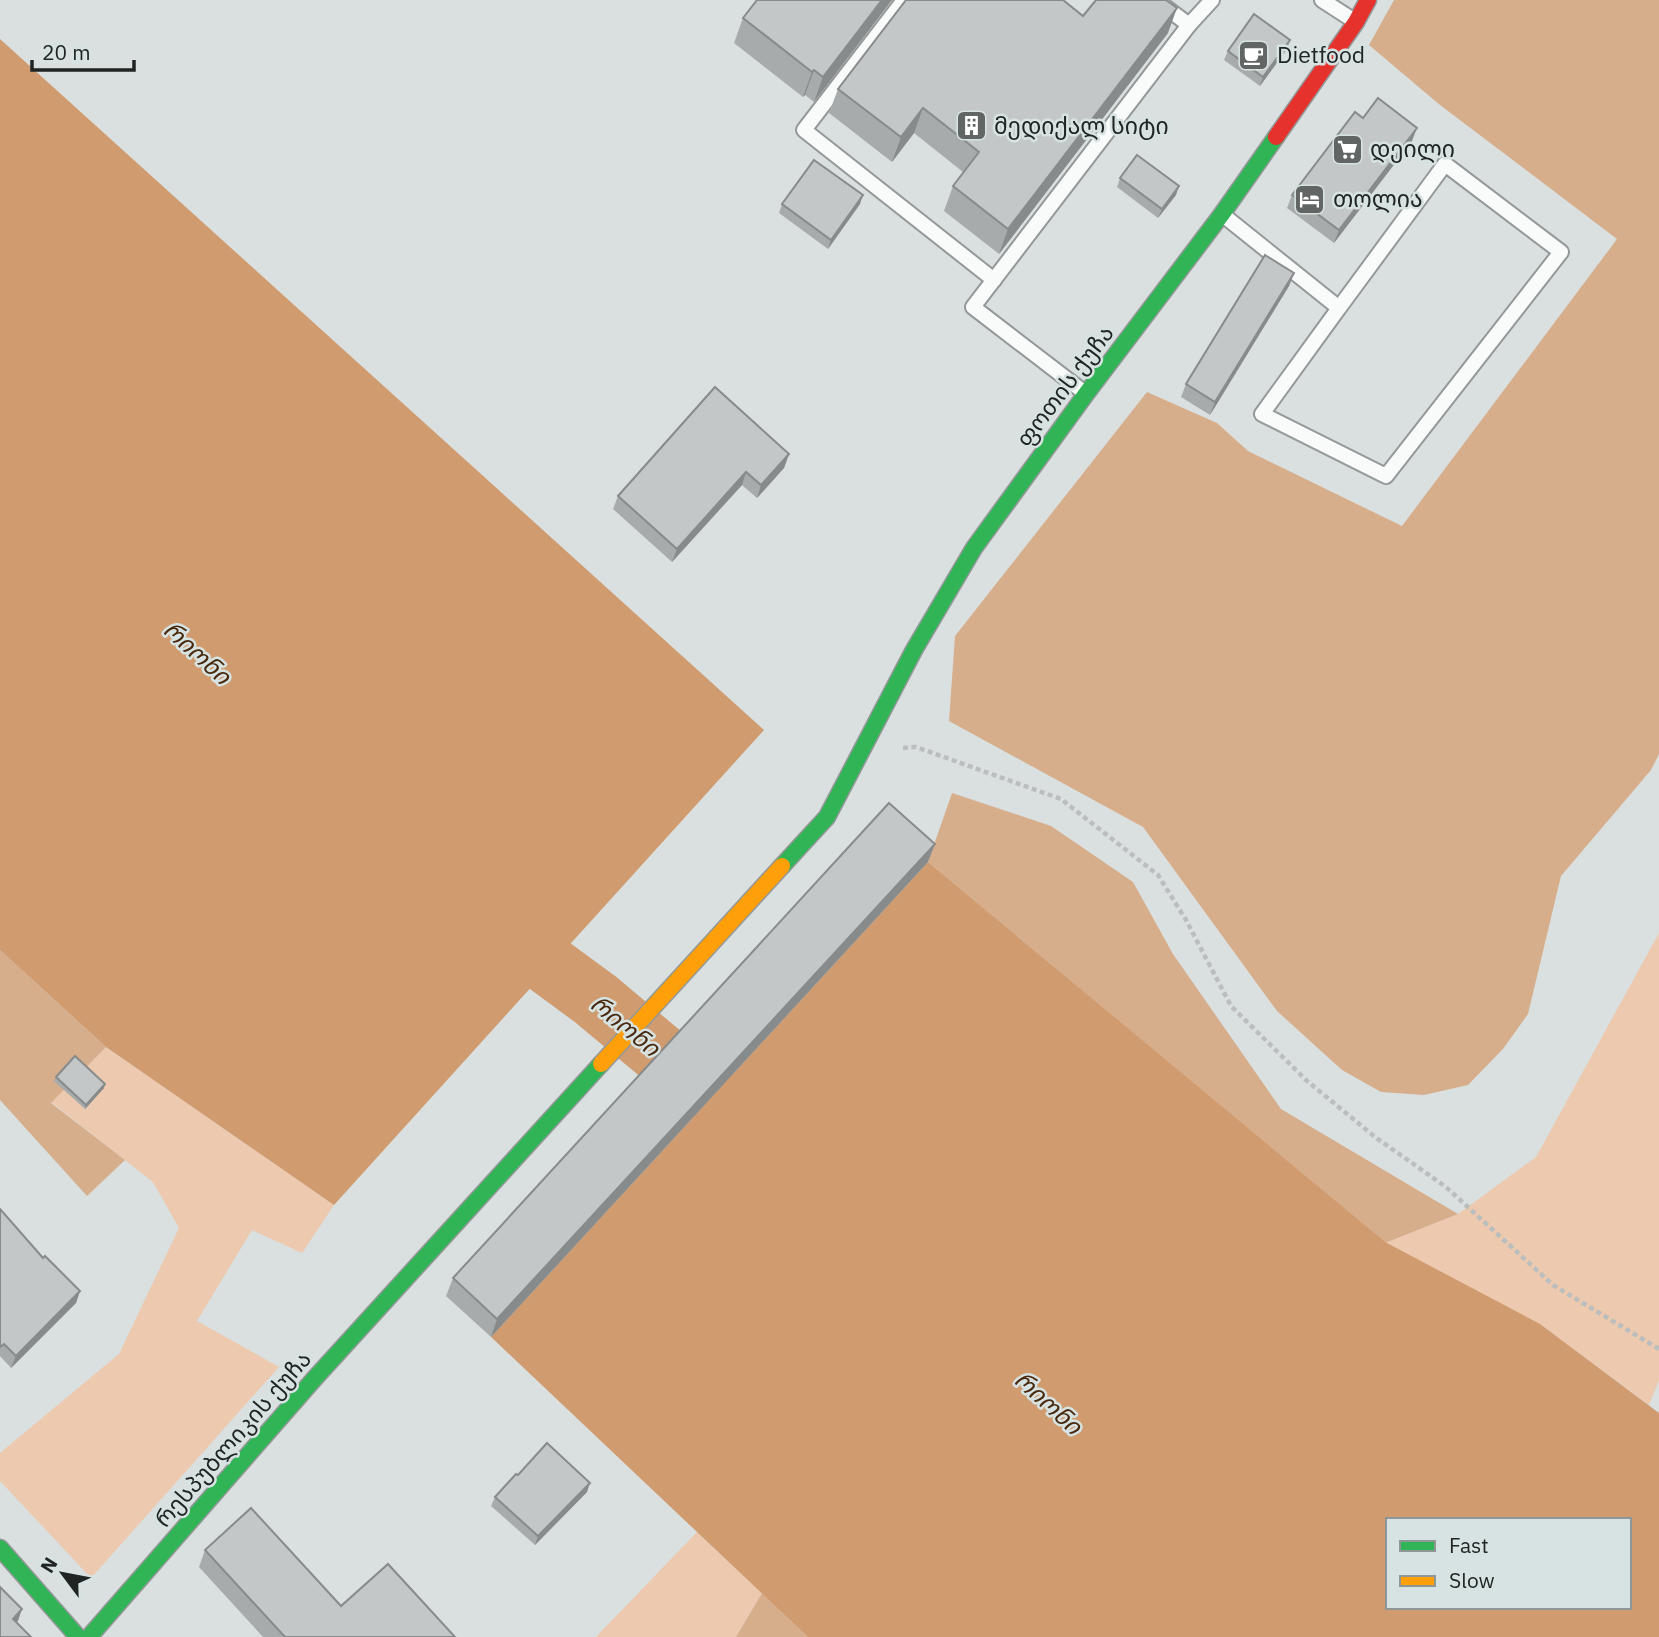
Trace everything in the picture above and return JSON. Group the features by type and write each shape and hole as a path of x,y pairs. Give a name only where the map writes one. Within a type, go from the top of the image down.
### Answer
{"street":[{"name":"ფოთის ქუჩა","path":"412,1272 827,817 914,649 974,548 1222,214 1356,22 1368,0"},
{"name":"რესპუბლიკის ქუჩა","path":"89,1637 315,1378 412,1272"},
{"path":"0,1548 78,1637"}],"lane":[{"path":"904,0 804,131 994,280"},
{"path":"1156,0 1189,25"},
{"path":"1086,394 973,307 1189,25 1212,0"},
{"path":"1322,0 1356,22"},
{"path":"1445,164 1560,252 1386,476 1262,414 1339,308 1445,164"},
{"path":"1222,214 1339,308"}],"path":[{"path":"902,748 916,747 1061,799 1158,875 1186,920 1231,1006 1306,1080 1375,1137 1446,1187 1553,1285 1659,1349"}],"shaded area":[{"path":"1394,0 1659,0 1659,754 1651,770 1561,876 1528,1014 1503,1049 1468,1085 1424,1095 1381,1092 1342,1070 1277,1011 1143,827 949,721 955,636 1147,392 1217,423 1248,451 1402,526 1617,239 1440,105 1369,45"},
{"path":"952,793 1051,826 1133,882 1173,954 1281,1109 1458,1214 1385,1243 928,862"},
{"path":"1659,933 1659,1380 1649,1405 1540,1324 1385,1243 1458,1214 1536,1157"},
{"path":"0,950 106,1047 51,1103 125,1160 87,1196 0,1100"},
{"path":"106,1047 334,1205 302,1253 252,1230 197,1321 279,1367 91,1578 0,1481 0,1453 119,1354 179,1228 153,1182 51,1102"},
{"path":"697,1532 762,1593 736,1637 596,1637"},
{"path":"762,1593 808,1637 736,1637"}],"water":[{"path":"0,39 764,730 334,1205 106,1047 0,950"},
{"path":"928,862 1385,1242 1540,1324 1659,1413 1659,1637 808,1637 491,1337"}],"building":[{"path":"757,0 882,0 823,77 814,70 812,72 743,18"},
{"name":"მედიქალ სიტი","path":"906,0 1063,0 1083,16 1096,0 1166,0 1177,8 1008,229 953,186 979,152 923,108 901,137 838,89"},
{"path":"1254,14 1290,40 1263,77 1228,51"},
{"path":"1378,98 1417,128 1339,230 1292,195 1355,112 1363,118"},
{"path":"1137,155 1179,186 1162,209 1120,178"},
{"path":"814,160 863,195 831,240 782,204"},
{"path":"1265,255 1294,273 1215,402 1186,384"},
{"path":"715,387 789,454 761,485 746,472 677,549 618,496"},
{"path":"889,803 935,844 497,1319 453,1278"},
{"path":"75,1056 105,1084 86,1105 56,1077"},
{"path":"0,1209 43,1258 45,1256 80,1291 16,1356 4,1344 0,1347"},
{"path":"547,1443 590,1483 538,1536 495,1497"},
{"path":"251,1508 341,1606 388,1564 455,1637 285,1637 205,1550"},
{"path":"0,1587 22,1609 13,1619 31,1637 0,1637"}],"waterway":[{"name":"რიონი","path":"486,909 550,966 595,999 723,1106"}],"traffic: fast":[{"path":"782,866 827,817 914,650 974,548 1276,137"},
{"path":"89,1637 315,1378 601,1064"},
{"path":"0,1548 78,1637"}],"traffic: slow":[{"path":"601,1064 782,866"}],"traffic: jam":[{"path":"1276,137 1356,22 1368,0"}],"place":[{"name":"Dietfood","path":"1254,55"},
{"name":"მედიქალ სიტი","path":"971,126"},
{"name":"დეილი","path":"1347,149"},
{"name":"თოლია","path":"1310,199"}]}
